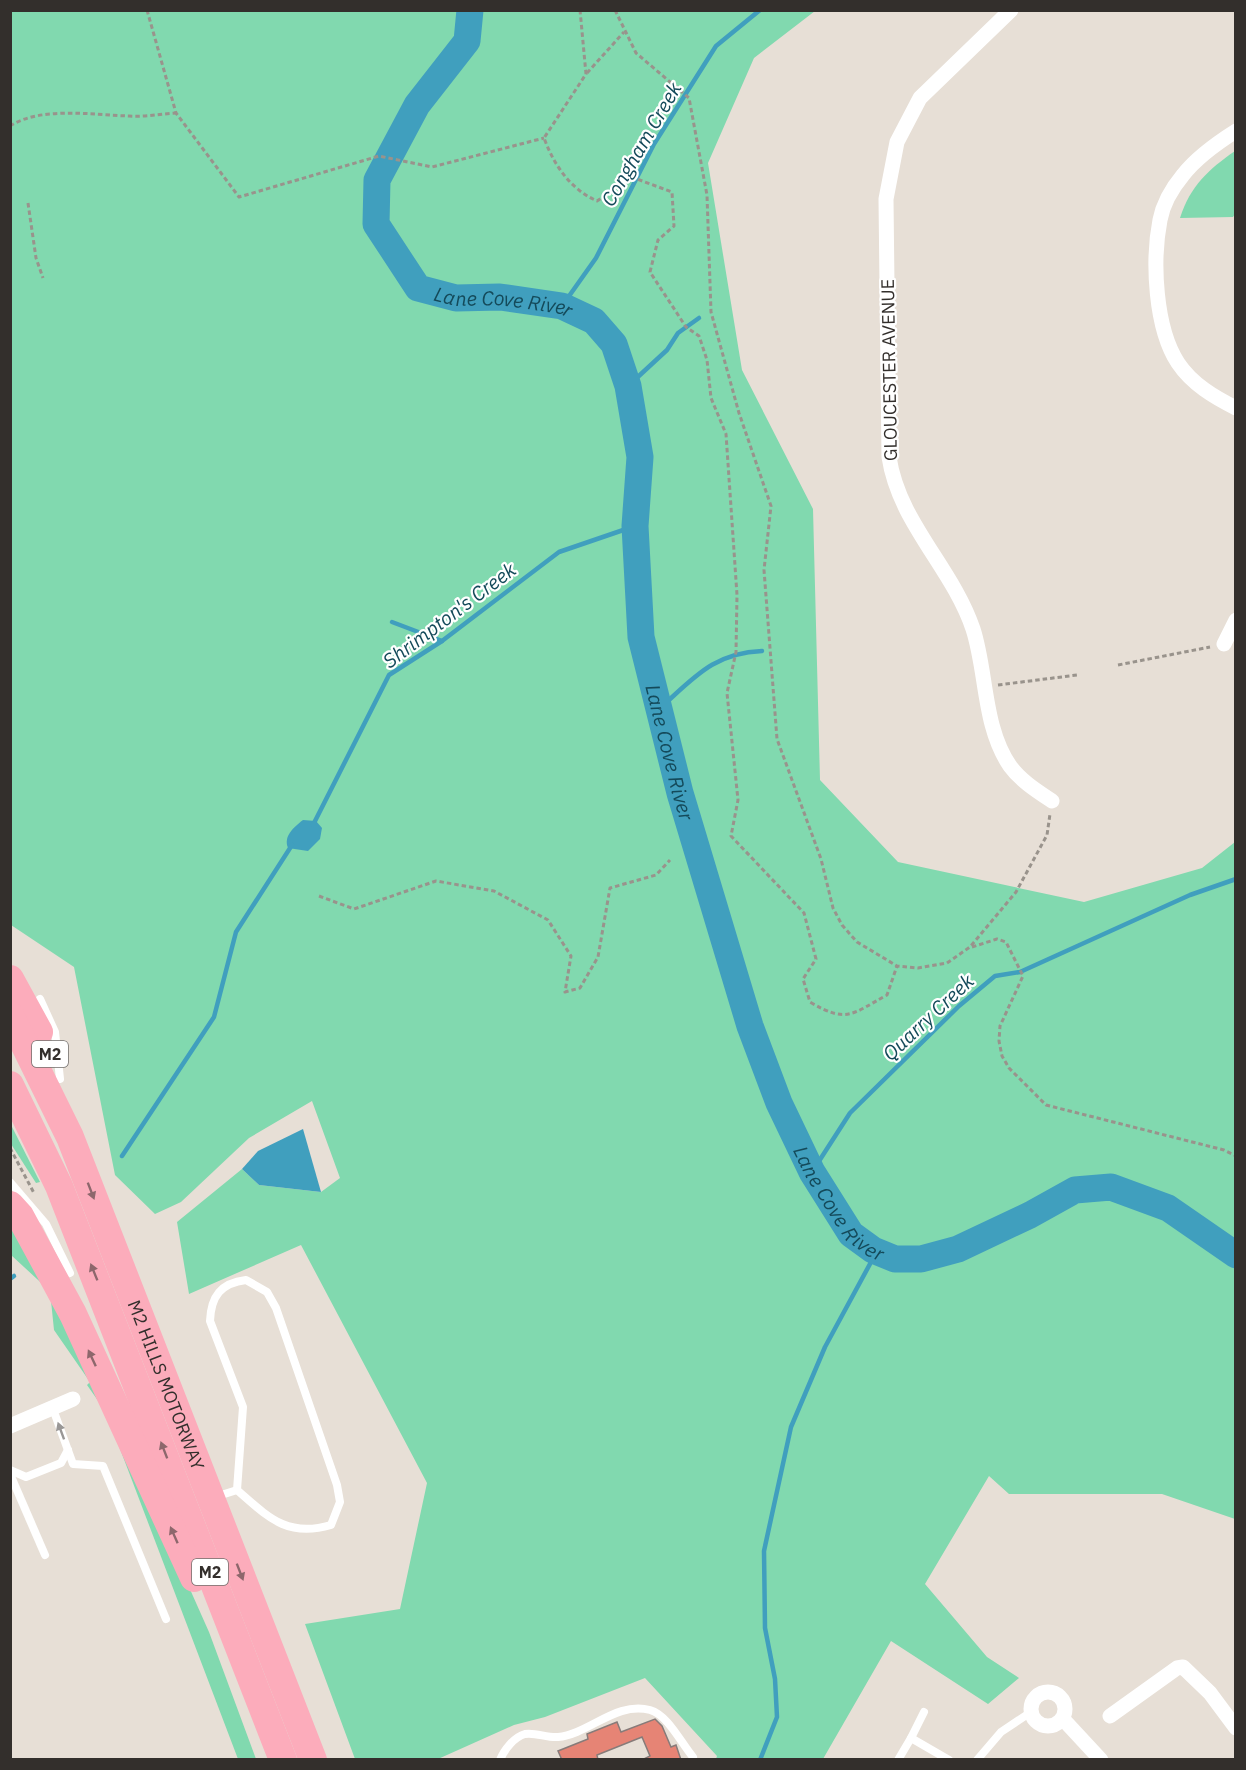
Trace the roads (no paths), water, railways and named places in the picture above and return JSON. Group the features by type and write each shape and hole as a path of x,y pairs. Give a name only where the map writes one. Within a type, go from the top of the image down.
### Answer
{"highway":[{"name":"M2","path":"10,979 45,1042 60,1079 70,1137"},
{"name":"M2 HILLS MOTORWAY","path":"10,1015 70,1137 224,1494 312,1760"},
{"name":"M2 HILLS MOTORWAY","path":"10,1085 64,1197 280,1760"},
{"path":"21,1205 20,1216 73,1314 280,1760"}],"street":[{"name":"GLOUCESTER AVENUE","path":"1011,10 920,98 897,142 886,199 889,457 893,482 902,504 963,606 973,628 995,735 1010,765 1028,784 1052,801"},
{"path":"1236,131 1193,163 1182,176 1160,218 1158,249 1158,312 1169,346 1190,378 1205,390 1236,408"},
{"path":"1224,644 1236,620"},
{"path":"10,1426 73,1399"},
{"path":"1110,1716 1177,1668 1183,1667 1210,1693 1236,1728"},
{"path":"1054,1693 1065,1704 1063,1719 1055,1726 1044,1726 1035,1721 1031,1712 1033,1702 1039,1694 1054,1693"},
{"path":"1063,1719 1101,1760"}],"lane":[{"path":"40,999 55,1032 60,1079"},
{"path":"10,1182 21,1205 46,1224 70,1273"},
{"path":"246,1280 267,1292 276,1308 337,1485 340,1502 331,1525 314,1530 298,1530 224,1494 243,1407 210,1321 211,1306 219,1291 234,1281 246,1280"},
{"path":"53,1409 73,1464 103,1466 166,1619"},
{"path":"10,1472 26,1477 61,1463 68,1450"},
{"path":"10,1472 45,1555"},
{"path":"500,1760 512,1742 525,1734 558,1737 607,1716 636,1708 652,1711 666,1721 693,1757"},
{"path":"898,1760 924,1712"},
{"path":"977,1760 1000,1732 1031,1712"},
{"path":"911,1738 949,1760"}],"water":[{"path":"303,820 316,821 322,828 320,839 308,851 288,848 288,836"},
{"path":"303,1129 321,1192 259,1185 242,1169 258,1151"}],"waterway":[{"name":"Lane Cove River","path":"470,10 467,41 417,105 377,180 376,224 418,288 456,298 500,297 562,306 594,321 614,344 628,386 640,457 635,526 641,637 680,793 750,1026 779,1103 812,1172 851,1234 873,1250 895,1259 921,1259 958,1249 1030,1215 1075,1190 1111,1187 1168,1208 1236,1255"},
{"name":"Congham Creek","path":"562,306 596,258 654,144 716,46 760,10"},
{"path":"628,386 667,350 678,333 699,318"},
{"name":"Shrimpton's Creek","path":"313,825 389,675 442,641 559,552 635,526"},
{"path":"392,622 442,641"},
{"path":"659,709 705,669 717,662 745,653 762,651"},
{"name":"Shrimpton's Creek","path":"122,1156 214,1017 236,932 292,845"},
{"name":"Quarry Creek","path":"812,1172 850,1113 959,1006 995,976 1020,972 1190,895 1236,879"},
{"path":"760,1760 777,1717 775,1679 765,1628 764,1551 791,1427 825,1347 877,1251"},
{"name":"Shrimpton's Creek","path":"10,1279 14,1276"}]}
